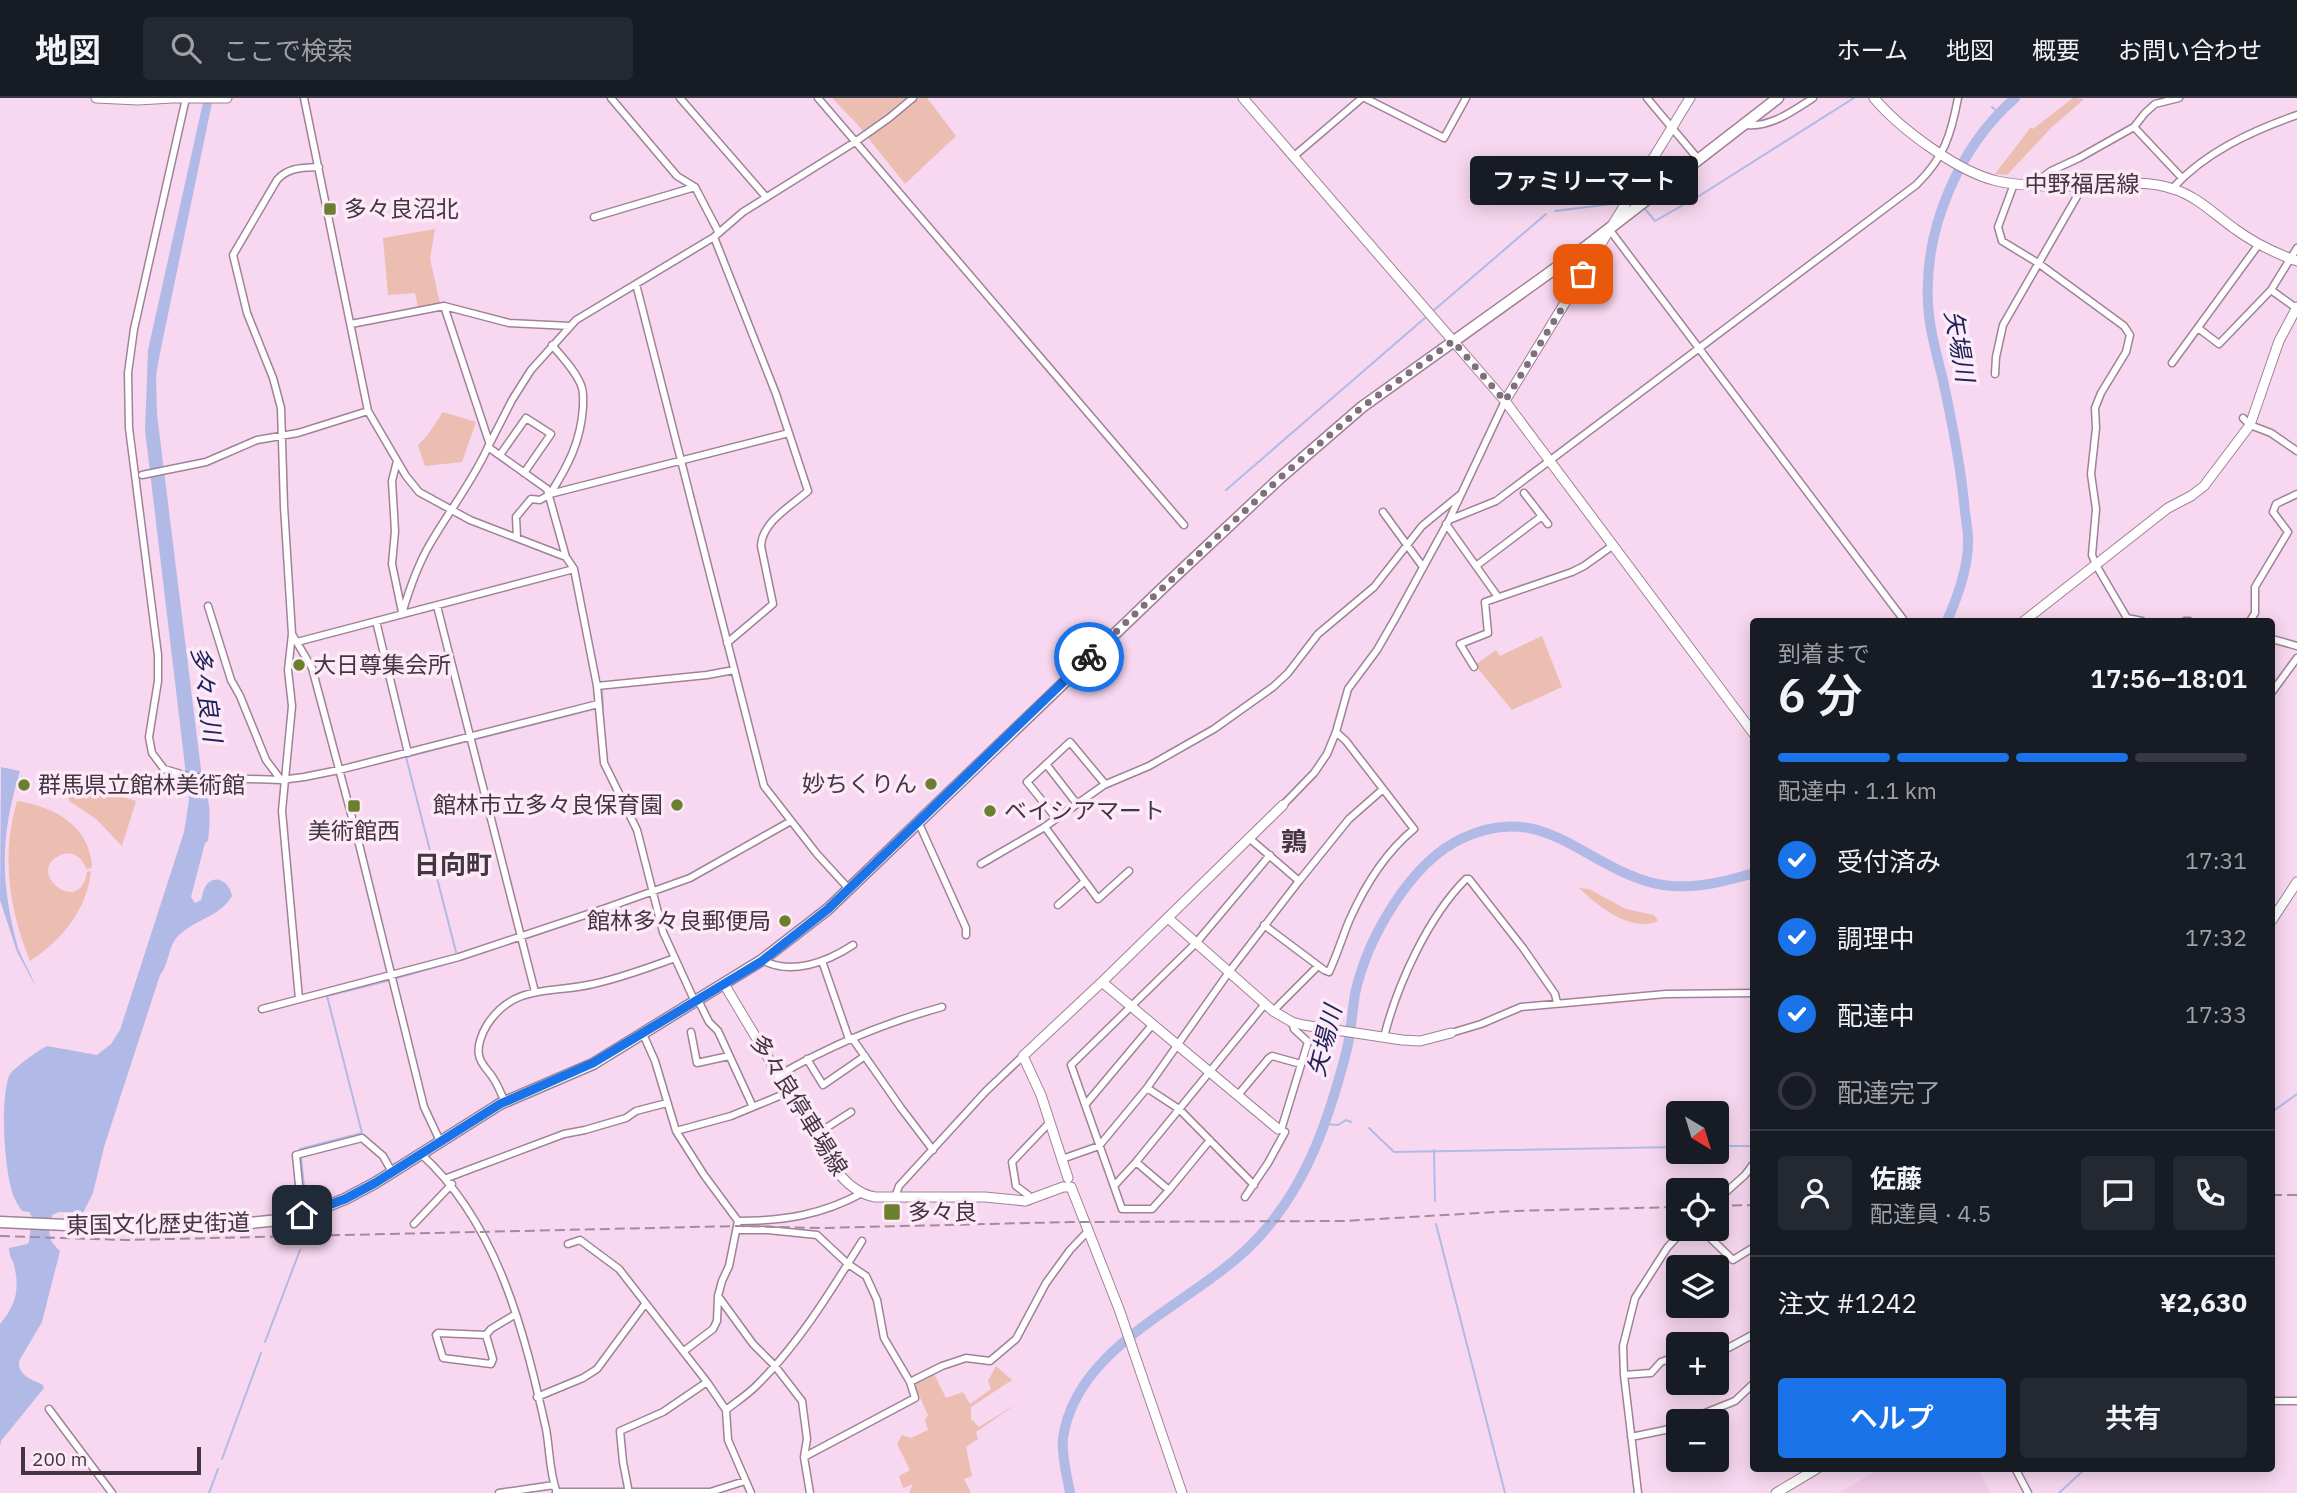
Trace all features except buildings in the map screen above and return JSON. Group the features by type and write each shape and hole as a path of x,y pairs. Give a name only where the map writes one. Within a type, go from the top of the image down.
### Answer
{"highway":[{"name":"東国文化歴史街道","path":"0,1222 53,1226 240,1224 302,1215 345,1199 505,1102 593,1063 762,961 849,889 1281,477 1362,407 1609,229 1778,98"}],"street":[{"path":"96,98 228,98"},
{"path":"186,98 134,329 128,373 129,428 158,655 158,681 152,710 150,746 159,765 178,774 283,780 339,770 598,704"},
{"path":"304,98 368,411 419,492 470,520 566,557"},
{"path":"611,98 677,176 695,187 717,235 776,394 808,491 769,524 761,538 774,604 727,643"},
{"path":"680,98 766,197"},
{"path":"818,98 1184,525"},
{"path":"402,614 410,586 428,547 479,468 489,444 531,370 570,326 717,235 743,212 855,142 913,98"},
{"path":"1243,98 1505,401 1750,729"},
{"path":"1293,158 1364,98 1444,138 1466,98"},
{"path":"1647,98 1699,160"},
{"path":"895,1197 900,1186 986,1090 1102,982 1314,773 1336,732 1348,689 1377,650 1448,522 1505,401 1690,98"},
{"path":"1744,124 1756,126 1783,117 1813,98"},
{"name":"中野福居線","path":"1874,98 1899,124 1942,154 1991,179 2031,186 2148,184 2172,188 2193,198 2259,244 2293,259"},
{"path":"1448,522 1496,501 1916,185 1930,171 1951,136 1958,98"},
{"path":"2031,186 2051,171 2079,159 2134,127 2155,104 2179,98"},
{"path":"2172,188 2232,143 2297,116"},
{"path":"2134,127 2182,178"},
{"path":"299,999 283,835 283,780 292,706 288,670 292,634 282,436 278,392 247,313 233,254 283,173 290,169 319,167"},
{"path":"2014,184 1998,227 2002,241 2038,263 2124,326 2130,335 2126,352 2095,408 2096,428 2091,474 2096,509 2092,545 2096,565 2126,618"},
{"path":"1995,374 2003,325 2083,186"},
{"path":"594,217 695,187"},
{"path":"1609,229 1902,618"},
{"path":"2172,363 2259,244"},
{"path":"2198,328 2219,344 2271,290 2293,259 2297,248"},
{"path":"636,284 764,786 849,889"},
{"path":"2028,618 2168,508 2197,491 2209,480 2246,421 2279,341 2297,308 2271,290"},
{"path":"351,324 444,306 509,323 570,326"},
{"path":"444,306 489,444 550,494 566,557 575,569 597,687 604,763 638,830 663,932 697,1001 718,1031 753,1107"},
{"path":"550,494 571,459 580,434 583,393 574,373 552,345"},
{"path":"142,475 206,463 257,440 299,433 368,411"},
{"path":"500,455 526,418 551,434 524,473"},
{"path":"2246,421 2271,433 2297,451"},
{"path":"517,538 516,517 531,499 540,500 550,494 789,433"},
{"path":"397,461 392,481 396,531 392,564 402,614"},
{"path":"1524,493 1548,524"},
{"path":"981,864 1045,827 1105,785 1161,760 1231,718 1267,692 1288,673 1318,634 1374,587 1422,526 1461,494"},
{"path":"2252,618 2255,613 2255,587 2288,532 2273,512 2276,504 2297,494"},
{"path":"1383,512 1423,567"},
{"path":"1476,566 1542,516"},
{"path":"1448,522 1498,597"},
{"path":"1474,667 1460,644 1488,633 1484,604 1572,572 1612,546"},
{"path":"297,642 575,569"},
{"path":"208,606 226,668 266,760 283,780"},
{"path":"437,606 535,992"},
{"path":"376,621 408,753"},
{"path":"292,634 310,663 424,1107 440,1141"},
{"path":"2275,640 2297,646"},
{"path":"2275,688 2297,658"},
{"path":"597,687 707,676 734,670"},
{"path":"1264,925 1318,966 1329,971 1349,920 1374,875 1392,849 1414,829 1346,741 1336,732"},
{"path":"1056,818 1027,782 1070,742 1105,785"},
{"path":"1046,764 1077,804"},
{"path":"1062,1159 1099,1146 1147,1088 1264,925 1349,820 1382,790"},
{"path":"261,1009 390,976 521,937 606,908 690,878 791,821"},
{"path":"916,824 921,828 957,906 966,928 965,935"},
{"path":"1045,827 1098,899 1129,871"},
{"path":"1249,838 1299,881"},
{"path":"1210,1140 1152,1209 1125,1210 1121,1207 1070,1065 1196,943 1270,855"},
{"path":"1381,1037 1427,929 1466,879 1469,879 1523,948 1555,994 1557,1003"},
{"path":"1058,905 1084,882"},
{"path":"2275,915 2297,882"},
{"path":"1168,918 1273,1011 1292,1022 1381,1037 1420,1041 1481,1024 1512,1009 1557,1003 1666,994 1750,993"},
{"path":"762,961 785,968 803,967 822,961 853,945"},
{"path":"505,1102 495,1081 480,1061 478,1047 490,1020 508,1002 514,997 535,992 590,985 675,958"},
{"path":"822,961 850,1038 933,1150"},
{"path":"1273,1011 1318,966"},
{"path":"1102,982 1285,1132 1245,1197"},
{"name":"多々良停車場線","path":"724,984 838,1172 862,1193 875,1197 985,1197 1029,1201"},
{"path":"1114,1186 1265,1004"},
{"path":"779,1075 850,1038 892,1021 942,1007"},
{"path":"1279,1129 1308,1042 1294,1029 1292,1022"},
{"path":"1085,1105 1153,1024"},
{"path":"691,1032 697,1063 729,1056"},
{"path":"643,1034 655,1061 676,1130 704,1175 738,1221 729,1266 718,1296 717,1321 713,1329 684,1351"},
{"path":"807,1059 823,1085 865,1056"},
{"path":"1023,1056 1050,1122 1068,1178"},
{"path":"1238,1095 1272,1056 1301,1064"},
{"path":"1147,1088 1179,1109 1254,1185"},
{"path":"676,1130 730,1116 789,1092"},
{"path":"414,1224 449,1181 564,1134 667,1104"},
{"path":"815,1135 851,1112"},
{"path":"1050,1122 1012,1163 1016,1186 1028,1195 1029,1201 1063,1187 1071,1187 1140,1369 1182,1493"},
{"path":"302,1215 296,1154 362,1138 383,1156 392,1172"},
{"path":"421,1153 449,1181 480,1231 510,1293 547,1432 556,1490"},
{"path":"1136,1162 1169,1190"},
{"path":"1729,1189 1750,1168"},
{"path":"738,1221 800,1217 832,1208 862,1193"},
{"path":"737,1230 817,1235 869,1280 877,1300 884,1339 910,1382 915,1398 804,1457"},
{"path":"910,1382 942,1366 966,1358 990,1362 1014,1341 1046,1283 1088,1231"},
{"path":"568,1244 580,1240 620,1269 707,1382 726,1410 728,1440 751,1493"},
{"path":"726,1410 775,1366 814,1315 862,1241"},
{"path":"1638,1493 1623,1346 1635,1298 1673,1241"},
{"path":"1713,1241 1733,1260 1750,1249"},
{"path":"718,1296 753,1344 775,1366 802,1401 807,1439 804,1457 810,1492 801,1493"},
{"path":"537,1397 583,1378 597,1369 645,1304"},
{"path":"486,1335 516,1314"},
{"path":"438,1333 486,1335 493,1359 491,1364 443,1358 436,1335 438,1333"},
{"path":"1729,1348 1750,1336"},
{"path":"1624,1375 1651,1373 1666,1360"},
{"path":"629,1493 620,1431 663,1412 707,1382"},
{"path":"1715,1409 1735,1401 1750,1388"},
{"path":"2275,1401 2297,1401"},
{"path":"49,1409 112,1493"},
{"path":"1631,1437 1666,1430"},
{"path":"1776,1493 1811,1472"},
{"path":"2017,1472 2028,1493"},
{"path":"499,1493 556,1490 710,1492 745,1480"}],"shaded area":[{"path":"832,98 927,98 956,136 905,184 858,125"},
{"path":"2073,98 2084,99 2051,128 2007,175 1995,174 2031,127 2033,129"},
{"path":"435,229 430,259 440,303 418,307 415,293 388,295 383,238"},
{"path":"443,412 476,422 462,462 425,466 418,445"},
{"path":"1542,636 1562,687 1512,710 1475,665 1496,650 1500,656"},
{"path":"66,778 136,801 122,846 96,819 69,801"},
{"path":"17,801 44,808 67,820 84,839 92,865 86,869 83,861 73,854 61,855 51,862 48,871 57,887 75,891 82,885 87,872 91,871 89,885 71,923 52,944 30,961 17,922 10,882 9,842"},
{"path":"1579,888 1589,889 1626,909 1654,915 1658,921 1648,924 1626,921 1605,910"},
{"path":"996,1366 1012,1380 971,1407 971,1419 979,1427 1019,1402 976,1432 978,1439 966,1447 972,1476 964,1479 971,1493 909,1493 913,1484 903,1488 899,1476 910,1470 897,1444 902,1435 911,1438 928,1430 925,1420 928,1415 915,1387 916,1382 933,1372 946,1398 963,1392 970,1404 991,1389 988,1381"},
{"path":"1874,1472 1979,1472 1991,1493 1838,1493"}],"water":[{"path":"204,98 213,98 160,353 156,376 157,414 203,786 210,813 208,841 205,843 191,897 195,903 201,900 207,884 215,880 223,881 232,896 221,908 184,931 175,940 160,975 104,1147 93,1193 83,1213 59,1212 52,1215 50,1236 60,1251 42,1322 19,1361 23,1374 44,1388 1,1441 0,1446 0,1324 10,1310 16,1289 16,1274 9,1248 29,1242 32,1217 29,1212 22,1211 13,1195 9,1180 4,1117 9,1076 47,1046 97,1055 111,1044 120,1030 184,832 189,800 145,430 148,350"},
{"path":"1,767 20,771 6,838 5,880 18,948 36,987 17,952 0,900"}],"waterway":[{"path":"1645,209 1655,221 1854,98"},
{"name":"矢場川","path":"1948,618 1965,570 1968,536 1956,444 1930,321 1928,275 1932,246 1949,191 1977,140 2015,98"},
{"name":"矢場川","path":"1992,107 1998,112"},
{"path":"1555,211 1620,203"},
{"path":"1433,311 1546,214"},
{"path":"1226,490 1426,317"},
{"path":"602,689 603,706"},
{"path":"476,739 594,709"},
{"path":"456,952 406,757 467,741"},
{"name":"矢場川","path":"1070,1493 1063,1438 1073,1405 1091,1375 1143,1326 1232,1262 1257,1239 1290,1197 1314,1150 1332,1101 1347,1049 1355,994 1369,950 1394,904 1425,865 1463,838 1491,828 1516,826 1538,830 1624,873 1662,885 1702,885 1750,874"},
{"path":"397,978 453,962"},
{"path":"300,1149 362,1133 327,996 387,981"},
{"path":"2275,1110 2297,1094"},
{"path":"1325,1124 1338,1125 1346,1120 1351,1122"},
{"path":"1369,1128 1394,1152 1666,1147"},
{"path":"1729,1146 1750,1146"},
{"path":"1434,1150 1435,1201"},
{"path":"301,1157 306,1205"},
{"path":"1436,1224 1505,1493"},
{"path":"265,1342 300,1250"},
{"path":"222,1459 261,1353"},
{"path":"209,1493 218,1469"},
{"path":"2059,1493 2082,1472"}],"railway":[{"path":"2275,1195 2297,1195"},
{"path":"1729,1206 1750,1205"},
{"path":"0,1236 126,1240 738,1226 820,1228 1071,1222 1344,1221 1512,1211 1666,1207"}],"way so far":[{"path":"1089,657 1281,477 1362,407 1453,341 1505,401 1583,274"}],"place":[{"name":"多々良沼北","path":"330,209"},
{"name":"ファミリーマート","path":"1583,274"},
{"name":"大日尊集会所","path":"299,665"},
{"name":"妙ちくりん","path":"931,784"},
{"name":"群馬県立館林美術館","path":"24,785"},
{"name":"館林市立多々良保育園","path":"677,805"},
{"name":"美術館西","path":"354,806"},
{"name":"ベイシアマート","path":"990,811"},
{"name":"館林多々良郵便局","path":"785,921"},
{"name":"多々良","path":"892,1212"}],"district":[{"name":"鶉","path":"1294,842"},
{"name":"日向町","path":"453,865"}],"route":[{"path":"302,1215 345,1199 375,1183 500,1104 593,1063 762,961 828,909 1089,657"}],"water label":[{"name":"多々良川","path":"206,694"}]}
